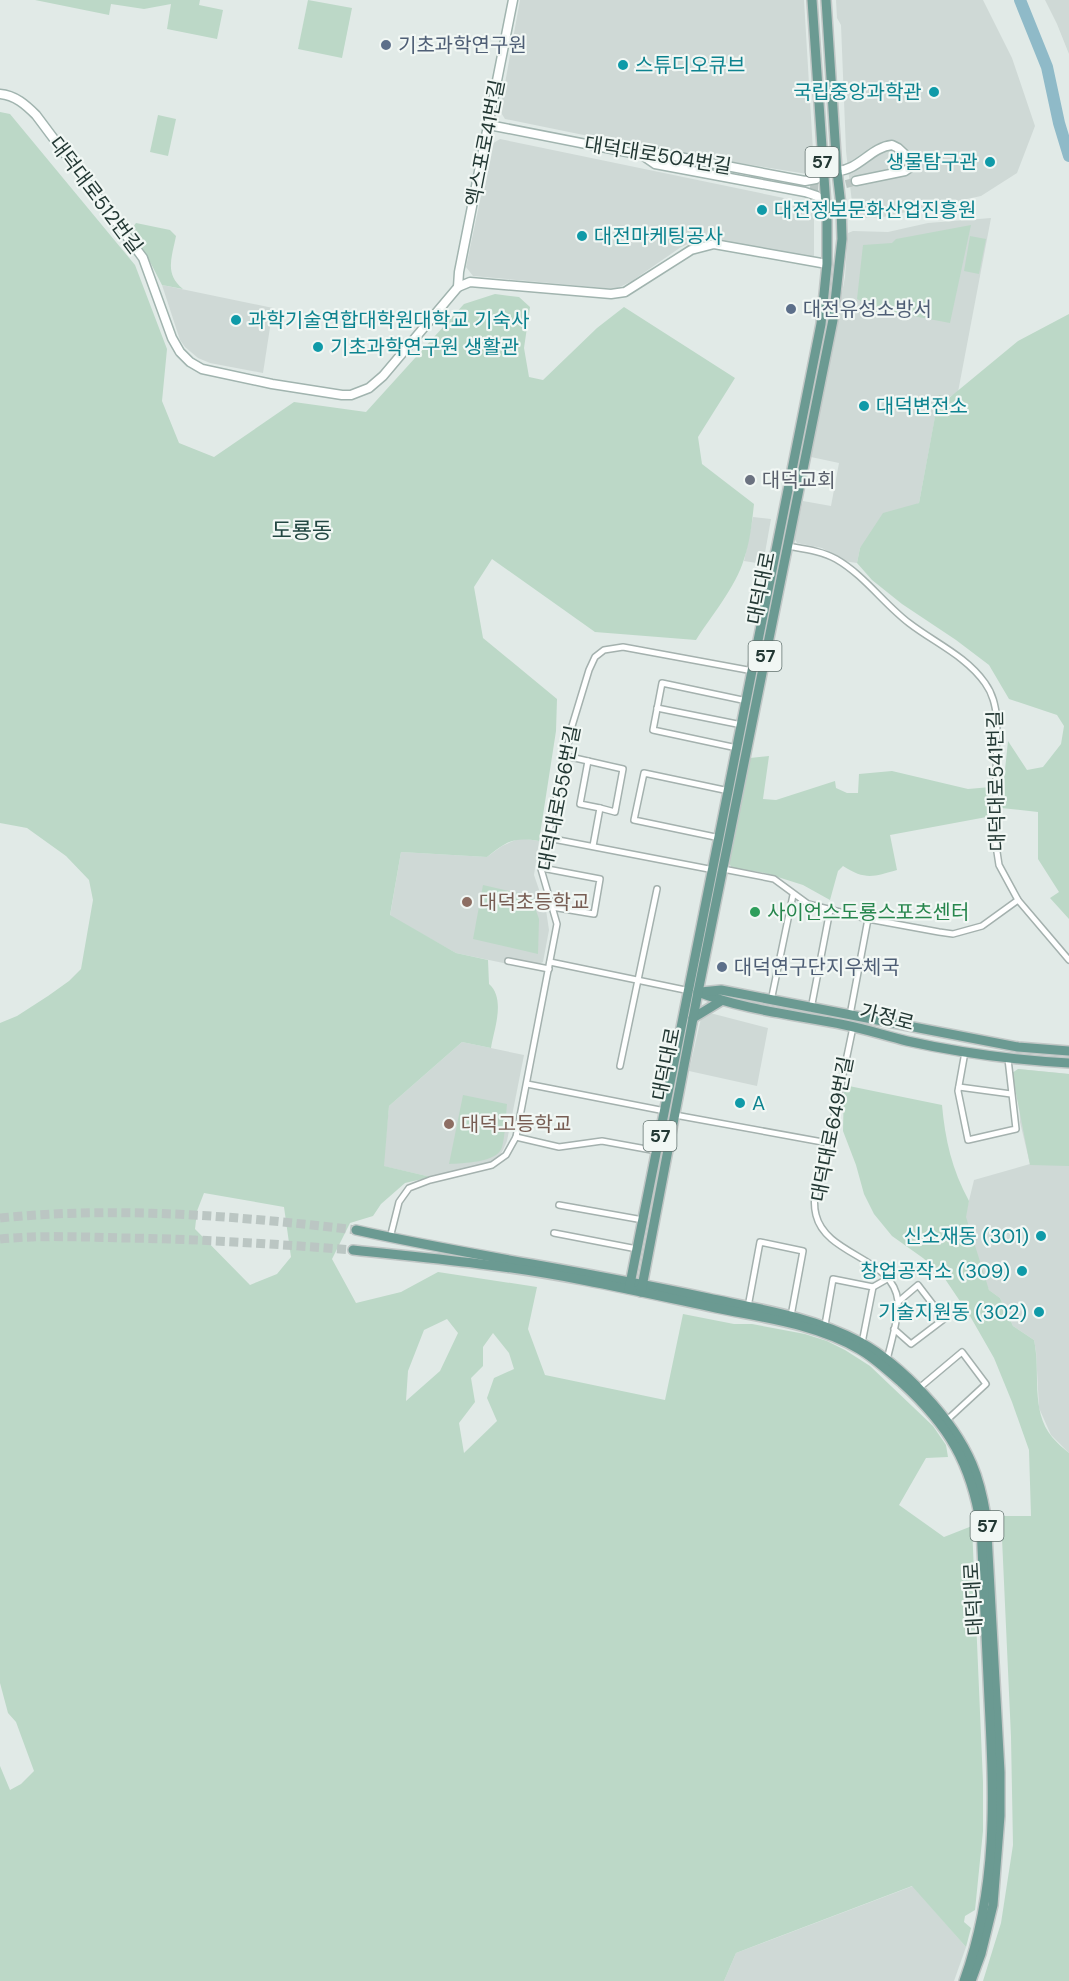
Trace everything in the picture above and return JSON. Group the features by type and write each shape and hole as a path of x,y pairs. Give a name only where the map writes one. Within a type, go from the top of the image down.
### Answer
{"main road":[{"name":"대덕대로","path":"718,869 720,838 821,324 827,264 826,205 812,0"},
{"name":"대덕대로","path":"642,1288 670,1113 718,869 788,546 833,320 842,239 826,0"},
{"name":"가정로","path":"694,991 721,990 1018,1047 1069,1051"},
{"name":"대덕대로","path":"694,991 693,1018 670,1113 657,1151 630,1285 806,1327 836,1337 859,1349 880,1364 931,1411 949,1434 965,1465 978,1507 981,1526 993,1808 992,1852 985,1904 974,1953 964,1981"},
{"name":"가정로","path":"694,991 721,1001 965,1052 1008,1059 1069,1063"},
{"path":"693,1018 721,1001"},
{"path":"356,1230 630,1285"},
{"path":"352,1250 489,1265 630,1285"},
{"name":"대덕대로","path":"642,1288 791,1316 825,1325 861,1343 904,1374 947,1420 973,1464 986,1516 1000,1772 999,1850 993,1905 981,1954 971,1981"}],"street":[{"name":"엑스포로41번길","path":"458,287 459,272 513,0"},
{"name":"대덕대로512번길","path":"0,94 6,94 24,103 36,116 124,231 143,258 172,338 180,352 202,369 306,390 351,395 369,388 383,376 458,287"},
{"name":"대덕대로504번길","path":"489,125 755,177 806,181 816,179 823,170"},
{"path":"837,171 845,170 886,146 892,145 915,164 905,171 856,181"},
{"path":"896,173 902,163 903,153"},
{"path":"755,177 817,196 826,205"},
{"path":"458,287 470,282 610,294 625,292 691,250 714,244 827,264"},
{"name":"대덕대로541번길","path":"788,546 825,554 844,564 909,623 946,647 985,683 994,701 997,718 996,852 1003,876 1018,900 1069,960"},
{"name":"대덕대로556번길","path":"390,1238 399,1202 404,1192 430,1180 492,1165 506,1155 516,1137 557,924 544,885 542,868 566,756 588,670 595,657 604,650 623,646 753,671"},
{"path":"738,748 653,730 657,708 662,683 747,701"},
{"path":"657,708 742,725"},
{"path":"566,756 623,769 615,812 600,808 593,846"},
{"name":"대덕대로556번길","path":"588,761 580,804 600,808"},
{"path":"720,838 634,820 644,773 729,791"},
{"path":"548,838 774,879 808,904 868,919 953,934 982,926 1018,900"},
{"path":"542,868 600,879 594,915 552,907"},
{"path":"620,1066 657,889"},
{"path":"771,1001 793,895"},
{"path":"812,1009 830,910"},
{"name":"가정로","path":"850,1016 868,919"},
{"path":"508,961 549,969"},
{"path":"550,962 694,991"},
{"name":"대덕대로649번길","path":"853,1027 814,1203 821,1228 830,1239 858,1256 891,1282 898,1302"},
{"path":"965,1052 958,1092 968,1140 1016,1129 1008,1059"},
{"path":"527,1083 828,1143"},
{"path":"959,1087 1011,1094"},
{"path":"516,1137 559,1147 602,1141 657,1151"},
{"path":"559,1205 643,1220"},
{"path":"554,1233 638,1249"},
{"path":"748,1307 760,1242 803,1251 791,1316"},
{"path":"825,1325 833,1279 873,1287 887,1279"},
{"path":"887,1360 898,1302 918,1285 944,1319 911,1344 894,1329"},
{"path":"861,1343 873,1287"},
{"path":"918,1389 962,1352 986,1384 947,1420"}],"shaded area":[{"path":"520,0 804,0 814,168 807,174 733,162 725,164 505,119 500,111"},
{"name":"국립중앙과학관","path":"836,0 983,0 1012,58 1035,126 1017,173 981,196 883,217 866,218 853,211 846,151 841,25 837,18"},
{"path":"1045,0 1069,0 1069,54 1057,24"},
{"path":"500,139 808,203 814,210 814,257 807,259 703,238 681,247 632,281 616,289 473,276 466,267 492,144"},
{"path":"991,218 958,392 948,398 939,396 919,503 860,548 857,563 844,561 822,548 797,543 794,538 803,501 831,506 839,463 811,457 845,277 848,233 853,231 888,232 928,223"},
{"path":"162,285 273,308 263,373 210,363 198,358 185,347 180,340"},
{"path":"753,517 771,519 763,564 744,561"},
{"name":"대덕초등학교","path":"520,838 539,841 534,875 546,910 549,930 543,962 539,964 509,958 508,964 456,953 390,916 401,852 487,857 502,846"},
{"path":"710,1013 768,1028 757,1086 689,1071 701,1018"},
{"name":"대덕고등학교","path":"462,1042 524,1055 507,1141 498,1158 489,1163 431,1177 383,1166 389,1106"},
{"path":"1018,1069 1069,1074 1069,1453 1051,1435 1039,1408 1034,1340 1013,1326 1000,1298 989,1290 975,1258 965,1217 974,1180 1030,1164 1020,1122"},
{"path":"913,1886 966,1947 954,1981 724,1981 736,1953"}],"green space":[{"path":"35,0 200,0 199,5 223,10 217,39 167,29 171,4 144,9 111,4 109,15"},
{"path":"308,0 352,8 342,58 298,49"},
{"path":"0,112 10,114 135,265 167,349 162,401 179,443 214,457 294,402 366,412 464,304 495,294 519,297 530,307 524,348 529,377 543,380 597,328 624,307 735,378 698,437 702,464 754,504 750,532 746,552 735,580 696,640 595,632 492,559 474,587 483,638 557,699 556,731 539,841 516,840 500,847 487,857 401,852 390,915 456,953 488,960 489,984 497,998 498,1014 491,1048 462,1042 389,1106 384,1166 431,1177 405,1183 381,1204 373,1216 350,1223 332,1259 356,1303 401,1292 438,1272 537,1287 528,1329 545,1375 665,1400 683,1314 734,1324 752,1324 805,1334 827,1341 870,1366 933,1426 946,1445 948,1457 926,1458 899,1505 944,1537 972,1526 983,1831 975,1910 965,1916 964,1922 971,1928 966,1947 912,1886 736,1953 724,1981 0,1981 0,1766 10,1790 21,1784 34,1771 16,1722 8,1713 0,1683 0,1023 17,1016 48,996 81,969 93,900 89,880 66,856 27,828 0,823","holes":["204,1193 284,1207 291,1257 277,1274 250,1285 195,1229 197,1211","447,1319 458,1333 440,1371 406,1401 408,1371 424,1330","493,1333 509,1353 514,1369 494,1378 487,1398 497,1421 464,1453 459,1423 475,1402 471,1378 483,1366 483,1347"]},
{"path":"158,115 176,119 168,156 150,152"},
{"path":"136,223 170,230 176,236 171,258 171,271 183,289 162,285 147,256 130,231"},
{"path":"971,225 950,323 876,309 857,299 863,245 892,243 896,239"},
{"path":"970,236 986,239 979,274 964,271"},
{"path":"1069,314 1069,919 1050,898 1059,892 1038,859 1038,812 1001,808 1008,741 1027,770 1043,767 1061,744 1064,726 1057,715 1009,699 989,665 902,604 872,580 857,563 860,548 883,513 919,503 939,395 949,398 1018,341"},
{"path":"769,756 763,799 776,800 835,781 836,788 847,793 858,793 859,774 892,771 968,789 991,787 992,816 890,835 897,870 869,876 857,874 843,866 838,871 830,900 803,885 765,873 732,868 728,862 750,758"},
{"path":"483,885 531,896 539,919 538,954 473,939"},
{"path":"1018,1069 1069,1074 1069,1166 1030,1165 1012,1073"},
{"path":"844,1085 942,1105 950,1154 969,1201 966,1217 989,1290 1000,1298 1013,1326 1034,1340 1038,1403 1041,1415 1052,1437 1069,1453 1069,1981 983,1981 1001,1923 1013,1845 1011,1737 1001,1516 1031,1516 1029,1450 994,1358 970,1316 943,1276 923,1258 892,1236 874,1214 864,1194 843,1131"},
{"path":"463,1095 507,1104 503,1143 499,1152 487,1159 449,1164"}],"waterway":[{"path":"1020,0 1047,67 1069,156"}],"tunnel":[{"path":"751,176 817,187 830,187 856,181"},
{"path":"0,1218 89,1213 178,1214 356,1230"},
{"path":"0,1239 46,1237 153,1239 353,1250"}],"place":[{"name":"기초과학연구원","path":"386,45"},
{"name":"스튜디오큐브","path":"623,65"},
{"name":"국립중앙과학관","path":"934,92"},
{"name":"생물탐구관","path":"990,162"},
{"name":"대전정보문화산업진흥원","path":"762,210"},
{"name":"대전마케팅공사","path":"582,236"},
{"name":"대전유성소방서","path":"791,309"},
{"name":"과학기술연합대학원대학교 기숙사","path":"236,320"},
{"name":"기초과학연구원 생활관","path":"318,347"},
{"name":"대덕변전소","path":"864,406"},
{"name":"대덕교회","path":"750,480"},
{"name":"대덕초등학교","path":"467,902"},
{"name":"사이언스도룡스포츠센터","path":"755,912"},
{"name":"대덕연구단지우체국","path":"722,967"},
{"name":"A","path":"740,1103"},
{"name":"대덕고등학교","path":"449,1124"},
{"name":"신소재동 (301)","path":"1041,1236"},
{"name":"창업공작소 (309)","path":"1022,1271"},
{"name":"기술지원동 (302)","path":"1039,1312"}],"district":[{"name":"도룡동","path":"302,530"}]}
